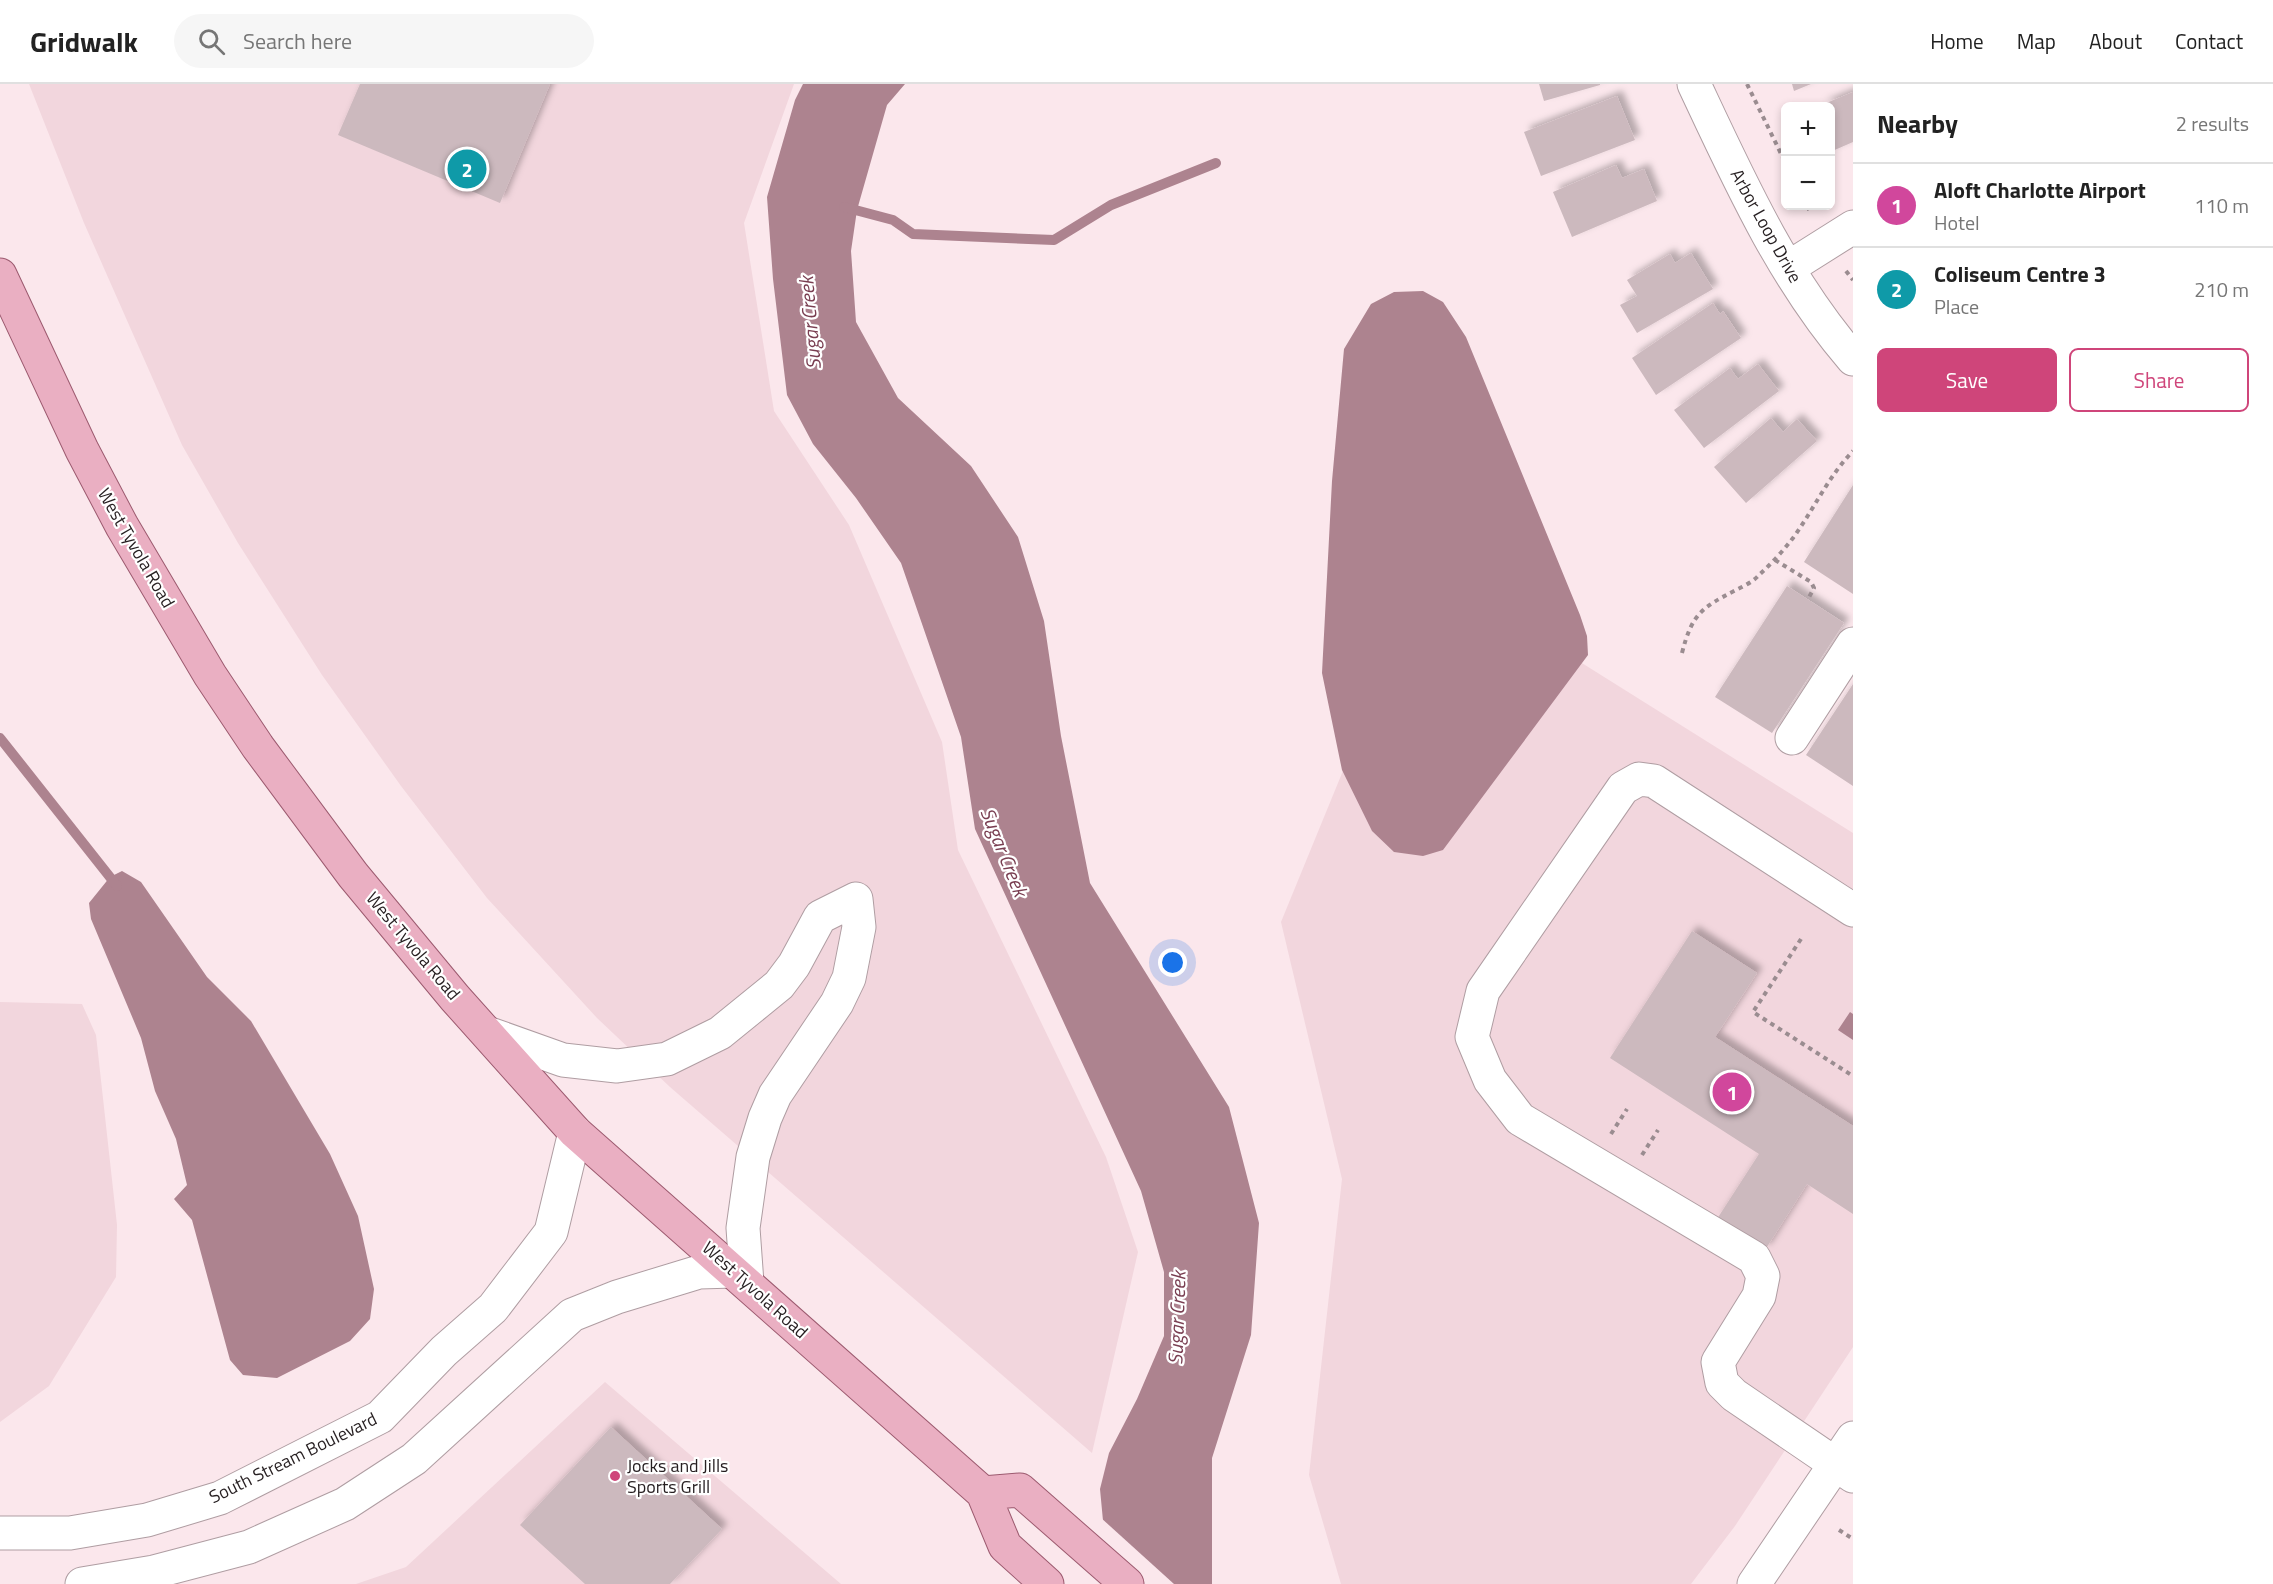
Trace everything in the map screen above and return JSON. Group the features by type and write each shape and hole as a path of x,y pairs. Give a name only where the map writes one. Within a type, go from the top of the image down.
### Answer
{"main road":[{"name":"West Tyvola Road","path":"0,275 82,450 122,526 210,675 258,747 353,875 455,998 490,1034 575,1132 983,1492 1005,1546 1047,1584"},
{"path":"983,1492 1020,1490 1127,1584"}],"street":[{"name":"Arbor Loop Drive","path":"1694,84 1748,200 1825,327 1853,359"},
{"path":"1788,268 1853,227"},
{"path":"1791,738 1853,644"},
{"path":"1754,1584 1847,1460 1734,1395 1722,1383 1718,1362 1759,1296 1763,1276 1754,1258 1520,1119 1490,1080 1472,1037 1483,991 1623,788 1639,779 1654,782 1853,910"},
{"path":"82,1584 154,1572 249,1547 345,1504 414,1459 572,1315 617,1297 699,1272 741,1277 743,1228 753,1157 775,1095 837,1003 849,978 859,927 856,899 820,917 794,965 779,985 720,1033 667,1059 617,1066 563,1060 490,1034"},
{"name":"South Stream Boulevard","path":"0,1533 70,1533 147,1520 219,1498 380,1417 444,1351 493,1308 551,1232 575,1132"}],"path":[{"path":"1747,84 1781,156"},
{"path":"1844,269 1853,280"},
{"path":"1682,653 1694,619 1703,608 1756,578 1775,560 1793,538 1832,475 1853,451"},
{"path":"1775,560 1811,582 1814,588 1808,599"},
{"path":"1801,939 1754,1012 1853,1076"},
{"path":"1839,1530 1853,1539"}],"shaded area":[{"path":"29,84 794,84 744,223 774,411 849,525 942,742 958,850 1106,1157 1138,1252 1092,1453 670,1087 597,1018 487,898 401,786 322,675 238,543 182,445 84,223"},
{"path":"1459,586 1853,833 1853,1347 1735,1526 1691,1584 1341,1584 1309,1475 1342,1179 1281,922 1413,600"},
{"path":"0,1002 82,1004 96,1035 117,1225 116,1277 49,1386 0,1422"},
{"path":"605,1382 841,1584 356,1584 406,1567"}],"water":[{"name":"Sugar Creek","path":"803,84 905,84 887,105 857,210 851,251 856,322 898,398 971,466 1018,537 1044,621 1061,736 1090,883 1229,1107 1259,1223 1251,1335 1212,1458 1212,1584 1109,1584 1100,1489 1109,1453 1137,1399 1164,1336 1164,1272 1141,1191 975,829 961,737 901,563 856,498 813,444 787,395 773,279 767,197 795,100"},
{"path":"1423,291 1443,302 1466,337 1580,615 1587,636 1588,655 1443,850 1423,856 1394,852 1372,831 1342,770 1322,673 1332,481 1344,349 1371,304 1394,292"},
{"path":"122,871 141,882 207,977 251,1021 330,1154 358,1216 374,1289 370,1319 350,1341 277,1378 243,1375 230,1360 192,1220 174,1199 187,1185 176,1139 155,1091 141,1038 91,919 89,903 110,877"},
{"path":"1850,1012 1853,1014 1853,1040 1838,1030"}],"pier":[{"path":"1100,1517 1174,1584 1106,1584"}],"building":[{"path":"360,84 550,84 500,203 338,135"},
{"path":"1539,84 1600,84 1600,85 1544,101"},
{"path":"1792,84 1811,84 1794,91"},
{"path":"1853,92 1853,142 1835,150 1835,102 1829,102"},
{"path":"1617,96 1635,140 1541,176 1524,132"},
{"path":"1616,165 1622,178 1644,169 1657,201 1572,237 1553,192"},
{"path":"1691,253 1713,289 1637,333 1620,305 1637,296 1627,280 1670,254 1675,263"},
{"path":"1713,303 1720,314 1723,311 1741,338 1656,395 1632,358"},
{"path":"1758,364 1779,391 1704,448 1674,410 1730,368 1738,379"},
{"path":"1771,418 1783,432 1797,419 1817,441 1746,503 1714,467"},
{"path":"1853,485 1853,594 1804,562"},
{"path":"1787,586 1844,623 1772,733 1715,697"},
{"path":"1853,684 1853,786 1806,755"},
{"path":"1692,931 1757,973 1715,1037 1853,1126 1853,1214 1807,1184 1765,1250 1717,1219 1759,1154 1610,1058"},
{"name":"Jocks and Jills Sports Grill","path":"611,1427 722,1529 670,1584 585,1584 520,1525"}],"waterway":[{"path":"844,207 893,220 913,234 1054,240 1111,205 1216,163"},
{"path":"0,738 117,886"}],"place":[{"name":"Coliseum Centre 3","path":"467,169"},
{"name":"Aloft Charlotte Airport","path":"1732,1092"},
{"name":"Jocks and Jills Sports Grill","path":"615,1476"}]}
